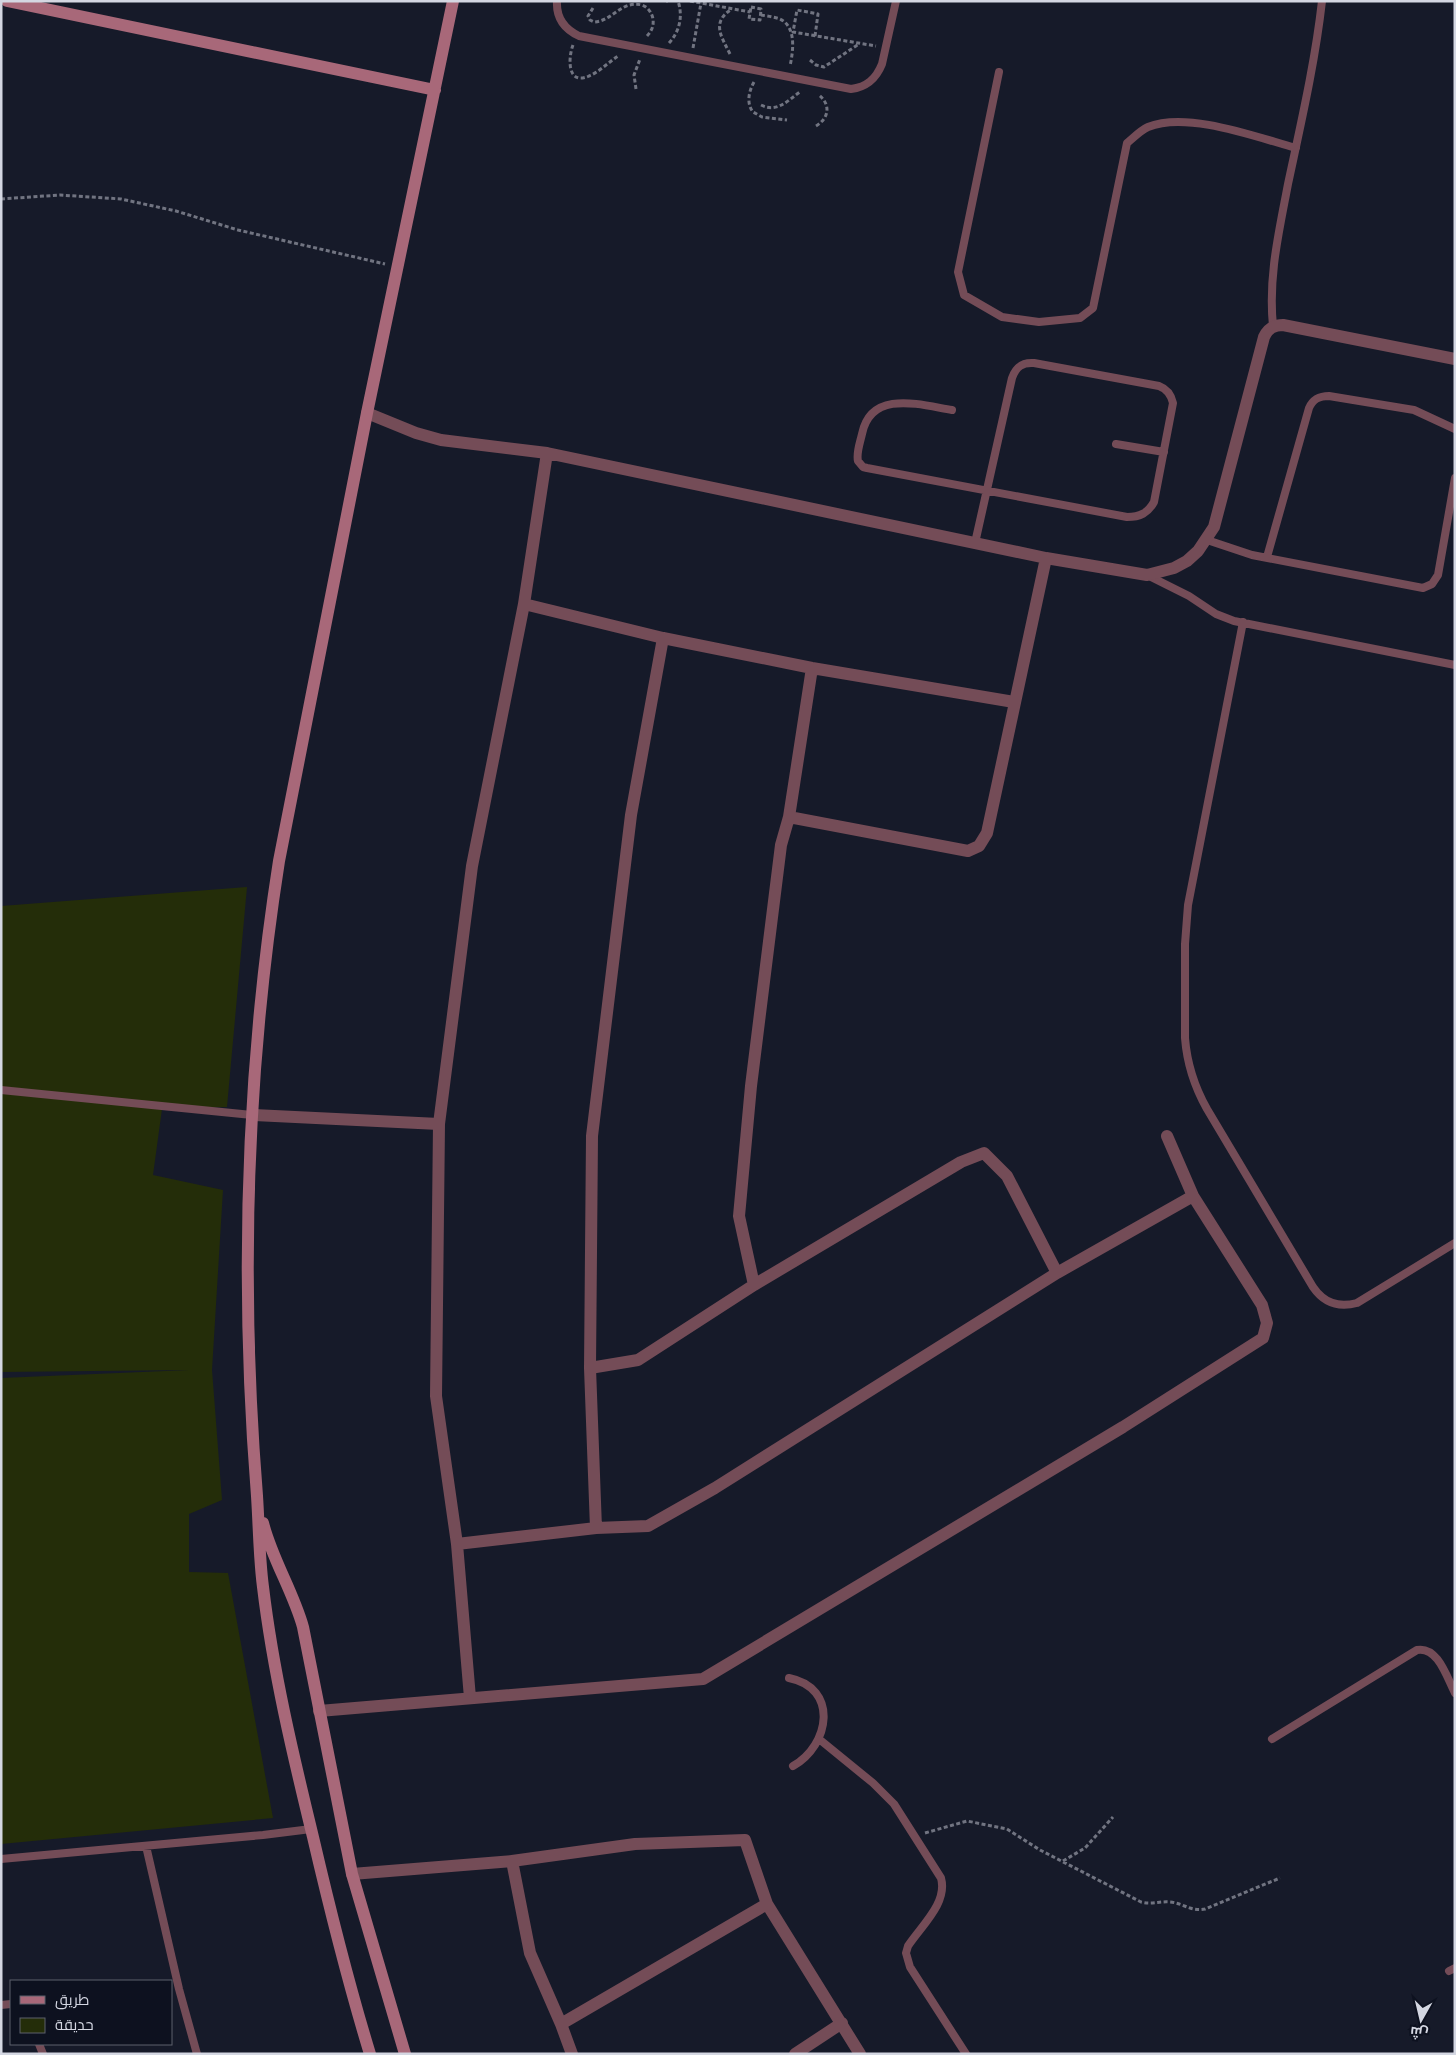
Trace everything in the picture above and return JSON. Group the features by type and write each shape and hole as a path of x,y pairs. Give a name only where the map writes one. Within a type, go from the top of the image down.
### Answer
{"street":[{"path":"7,1 434,90"},
{"path":"370,2054 343,1961 310,1829 270,1634 258,1535 251,1427 246,1300 247,1228 252,1115 264,977 278,870 367,413 453,1"},
{"path":"367,413 416,433 441,440 547,453 1046,558 1147,575 1174,568 1198,551 1214,527 1264,337 1273,326 1283,325 1455,360"},
{"path":"470,1698 457,1544 436,1396 438,1124 472,866 524,604 547,453"},
{"path":"789,817 968,851 979,846 987,833 1046,558"},
{"path":"524,604 663,638 812,668 1014,702"},
{"path":"596,1528 590,1368 592,1136 631,815 663,638"},
{"path":"754,1285 740,1216 753,1067 782,845 789,817 812,668"},
{"path":"252,1115 438,1124"},
{"path":"319,1711 703,1679 1123,1427 1263,1338 1267,1323 1262,1305 1193,1196 1167,1136"},
{"path":"590,1368 638,1360 754,1285 961,1162 984,1153 1007,1176 1057,1272"},
{"path":"457,1544 596,1528 648,1526 715,1488 1057,1272 1193,1196"},
{"path":"257,1501 271,1551 299,1612 352,1874 405,2054"},
{"path":"352,1874 512,1861 635,1844 745,1840 767,1904 860,2054"},
{"path":"512,1861 530,1954 572,2054"},
{"path":"561,2024 767,1904"},
{"path":"795,2054 842,2023"}],"lane":[{"path":"557,1 557,13 560,21 571,33 579,36 843,89 859,88 873,80 878,72 886,48 896,1"},
{"path":"1273,326 1272,274 1309,87 1322,1"},
{"path":"999,72 958,272 964,295 1002,317 1039,322 1080,318 1093,308 1127,143 1147,127 1174,121 1202,124 1296,148"},
{"path":"952,410 904,403 889,404 874,413 867,420 863,429 858,461 863,467 867,468 986,490 1127,517 1140,516 1154,502 1173,403 1172,397 1164,388 1028,363 1017,367 1014,372 986,490 975,543"},
{"path":"1267,557 1309,408 1319,397 1329,396 1401,408 1426,415 1455,429"},
{"path":"1116,444 1164,452"},
{"path":"1207,540 1238,551 1418,588 1428,587 1436,580 1438,575 1455,478"},
{"path":"1147,575 1189,596 1216,614 1243,622 1455,665"},
{"path":"1243,622 1188,905 1185,944 1185,1038 1186,1053 1194,1082 1206,1109 1308,1279 1324,1300 1340,1306 1357,1303 1454,1245"},
{"path":"1,1090 252,1115"},
{"path":"1272,1739 1417,1650 1427,1650 1434,1655 1455,1693"},
{"path":"789,1678 806,1683 818,1696 822,1703 824,1720 819,1739 808,1755 792,1766"},
{"path":"819,1739 884,1793 894,1804 941,1878 943,1891 938,1903 908,1946 907,1960 966,2054"},
{"path":"1,1859 310,1829"},
{"path":"146,1846 175,1990 197,2054"}],"path":[{"path":"636,89 634,82 639,60 653,51 665,47 677,32 681,15 678,1"},
{"path":"690,1 715,4 750,12"},
{"path":"579,36 571,49 569,63 572,73 579,77 590,76 650,32 654,22 650,11 640,4 629,3 618,8 605,20 594,22 588,16 593,8"},
{"path":"691,58 701,3"},
{"path":"751,7 761,9 760,20 749,19 750,12 751,7"},
{"path":"732,9 722,18 719,31 736,67"},
{"path":"786,77 792,54 792,32 797,10 818,14 815,36"},
{"path":"761,14 782,20 792,32 886,48"},
{"path":"810,60 816,65 824,66 859,44"},
{"path":"763,73 752,85 749,100 750,108 757,115 787,120"},
{"path":"761,105 772,109 778,108 803,91"},
{"path":"813,91 821,96 827,105 824,120 816,126"},
{"path":"1,199 60,195 121,199 167,209 238,230 398,266"},
{"path":"1063,1862 1086,1848 1113,1817"},
{"path":"915,1836 962,1822 973,1821 1007,1829 1063,1862 1141,1902 1149,1904 1172,1902 1194,1910 1205,1909 1280,1878"}],"green space":[{"path":"247,887 227,1107 162,1109 153,1175 223,1190 212,1370 222,1500 189,1514 189,1572 228,1573 273,1818 1,1844 1,1378 189,1370 1,1372 1,906"}]}
